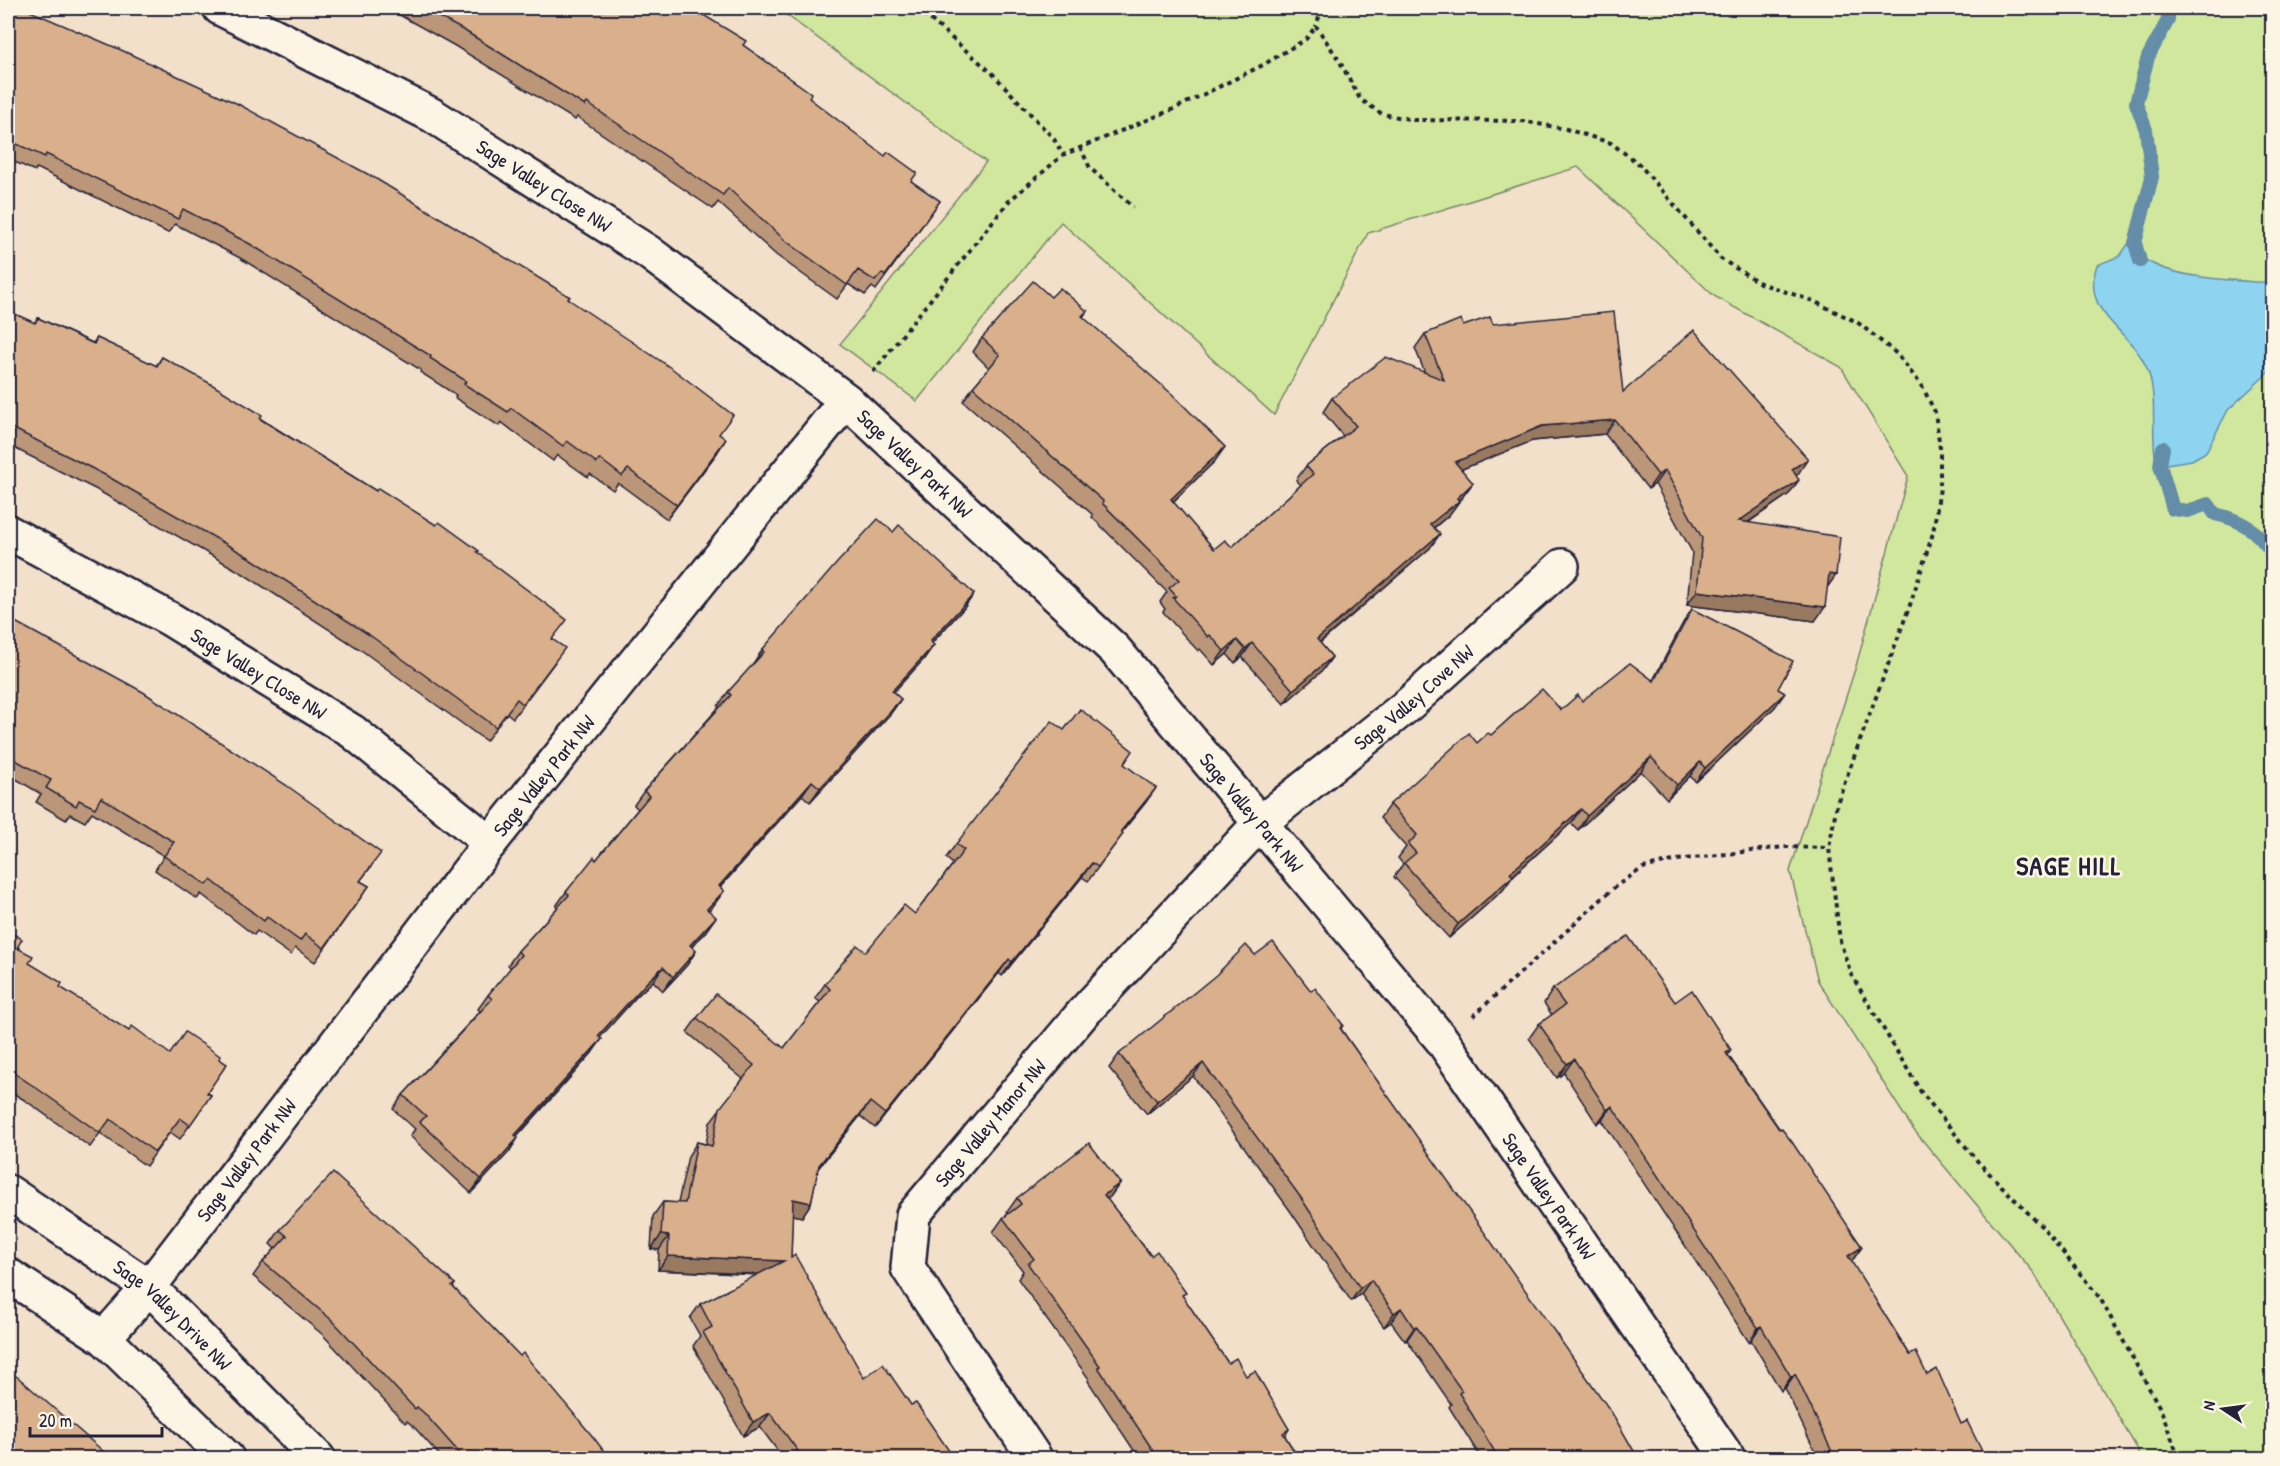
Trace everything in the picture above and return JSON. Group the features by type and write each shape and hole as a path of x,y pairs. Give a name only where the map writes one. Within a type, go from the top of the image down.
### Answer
{"street":[{"name":"Sage Valley Close NW","path":"220,8 442,121 648,252 846,400"},
{"name":"Sage Valley Park NW","path":"104,1338 148,1287 490,843 846,400 1115,650 1305,874 1442,1040 1728,1458"},
{"name":"Sage Valley Close NW","path":"8,532 170,618 353,732 490,843"},
{"name":"Sage Valley Cove NW","path":"1260,823 1409,704 1562,566"},
{"name":"Sage Valley Manor NW","path":"1035,1458 908,1268 913,1215 1083,1013 1260,823"},
{"name":"Sage Valley Drive NW","path":"8,1192 148,1287 318,1458"},
{"path":"8,1275 104,1338 227,1458"}],"path":[{"path":"917,8 992,73 1054,139 1063,155"},
{"path":"846,400 868,379 1009,201 1063,155 1176,108 1263,64 1306,39 1316,26 1322,8"},
{"path":"1316,26 1339,60 1360,99 1382,114 1414,120 1521,120 1566,129 1611,143 1639,164 1721,259 1760,283 1813,302 1857,322 1897,354 1922,386 1935,412 1940,448 1940,488 1933,532 1906,616 1838,803 1829,848 1840,941 1851,974 1921,1092 1971,1155 2042,1227 2100,1298 2161,1410 2179,1458"},
{"path":"1080,147 1090,168 1133,207"},
{"path":"1442,1040 1478,1012 1616,886 1643,868 1677,860 1784,847 1829,848"}],"green space":[{"path":"777,8 2272,8 2272,1458 2138,1458 2138,1450 2034,1273 1913,1129 1818,981 1790,871 1856,666 1908,476 1841,367 1714,296 1578,167 1368,233 1274,415 1061,222 917,401 840,344 986,162"}],"water":[{"path":"2129,243 2135,243 2147,261 2165,269 2209,278 2268,283 2272,288 2272,369 2228,410 2206,452 2192,460 2160,465 2156,462 2152,389 2146,366 2129,341 2109,320 2095,296 2094,282 2097,265 2120,256"}],"building":[{"path":"8,8 23,8 238,104 373,177 570,297 568,299 674,370 733,415 719,434 726,439 677,505 628,469 622,476 600,459 597,463 567,441 563,446 511,408 508,412 464,384 466,381 430,358 431,356 250,244 183,209 178,219 46,154 45,157 8,140"},
{"path":"422,8 692,8 746,41 743,45 811,93 809,98 885,156 888,152 917,173 911,181 940,201 885,276 882,273 875,281 858,270 847,285 786,241 728,188 723,195 587,103 585,106 465,31"},
{"path":"1033,281 1051,297 1060,288 1087,311 1082,316 1172,394 1225,447 1171,499 1214,549 1225,540 1232,547 1313,474 1306,466 1356,426 1332,398 1386,357 1444,380 1425,334 1461,319 1463,326 1490,317 1493,324 1614,312 1623,392 1694,330 1808,459 1792,469 1799,480 1739,521 1840,537 1836,575 1829,574 1825,607 1697,591 1702,538 1665,470 1658,475 1615,420 1542,426 1455,462 1473,483 1457,498 1459,501 1430,524 1440,534 1317,639 1332,657 1293,690 1252,643 1245,649 1237,640 1224,651 1210,635 1208,637 1173,598 1176,596 1169,588 1179,580 1102,503 1103,501 973,387 1000,355 982,338"},
{"path":"8,311 35,323 38,318 94,344 97,338 157,366 162,357 211,384 262,415 260,419 376,491 378,488 436,525 439,522 479,551 477,552 567,620 552,639 565,648 523,704 517,699 496,727 371,636 252,559 107,476 8,426"},
{"path":"878,519 893,532 899,525 974,594 930,641 934,645 892,691 901,699 820,788 812,781 719,886 724,891 707,909 716,917 690,945 696,951 673,977 663,967 647,982 598,1036 602,1039 515,1135 518,1138 481,1179 420,1122 426,1116 403,1095 492,999 488,995 521,955 518,951 569,895 566,892 594,857 596,860 649,796 644,791 731,695 728,692 764,652 762,650"},
{"path":"1692,609 1793,661 1778,689 1785,693 1705,768 1700,762 1677,785 1651,757 1587,816 1581,809 1510,873 1513,876 1458,924 1404,863 1416,853 1408,844 1417,835 1390,804 1469,733 1477,743 1488,733 1491,735 1542,689 1561,710 1578,695 1582,701 1630,663 1654,681"},
{"path":"8,618 143,692 286,785 381,853 360,881 369,886 324,948 305,934 300,941 267,917 264,921 211,880 207,885 164,856 174,842 101,797 95,808 79,800 76,806 46,788 51,780 12,758 15,753 8,749"},
{"path":"1080,709 1133,751 1124,764 1156,788 1121,831 1123,834 1098,867 1092,863 1012,962 1009,959 885,1114 870,1102 819,1165 811,1203 793,1199 791,1258 795,1255 864,1378 883,1364 911,1405 916,1403 954,1458 803,1458 770,1413 753,1422 703,1332 712,1327 700,1304 784,1261 668,1256 669,1236 661,1235 663,1202 685,1203 697,1142 712,1146 720,1108 754,1065 697,1018 716,994 784,1048 830,989 825,984 857,945 866,952 904,905 915,914 964,850 956,844 1052,721 1064,730"},
{"path":"8,931 22,939 17,948 33,956 29,963 62,983 60,987 129,1031 132,1026 170,1054 185,1032 220,1056 219,1059 227,1064 207,1093 211,1095 190,1125 180,1118 155,1152 110,1119 100,1133 8,1069"},
{"path":"1628,936 1675,1002 1692,990 1731,1050 1726,1053 1779,1129 1781,1128 1792,1142 1862,1247 1848,1256 1910,1355 1916,1352 1927,1375 1937,1369 1961,1424 1967,1421 1984,1455 1977,1458 1835,1458 1795,1374 1791,1377 1761,1326 1758,1328 1612,1106 1607,1110 1574,1059 1567,1064 1539,1024 1565,1005 1553,989"},
{"path":"1273,942 1311,991 1315,988 1343,1025 1340,1028 1612,1413 1638,1458 1493,1458 1491,1455 1495,1452 1459,1393 1462,1391 1416,1326 1414,1328 1401,1308 1394,1313 1371,1280 1360,1288 1301,1198 1203,1063 1157,1101 1119,1054 1216,975 1246,945 1255,955"},
{"path":"1089,1143 1120,1183 1104,1195 1151,1256 1157,1251 1186,1293 1182,1295 1228,1363 1236,1358 1246,1376 1255,1371 1289,1429 1283,1433 1294,1451 1283,1458 1158,1458 1098,1367 1100,1366 1028,1264 1034,1259 1003,1218 1021,1204 1017,1198"},
{"path":"333,1173 455,1284 452,1286 520,1356 523,1353 609,1458 464,1458 424,1413 417,1407 415,1409 333,1321 263,1262 287,1236 280,1230"},
{"path":"8,1370 20,1379 111,1458 8,1458"}],"waterway":[{"path":"2140,261 2135,243 2152,177 2146,130 2136,103 2148,57 2168,20 2168,8"},
{"path":"2163,448 2160,465 2173,509 2188,511 2208,504 2215,514 2233,519 2248,527 2261,538 2272,553"}],"district":[{"name":"SAGE HILL","path":"2069,866"}]}
